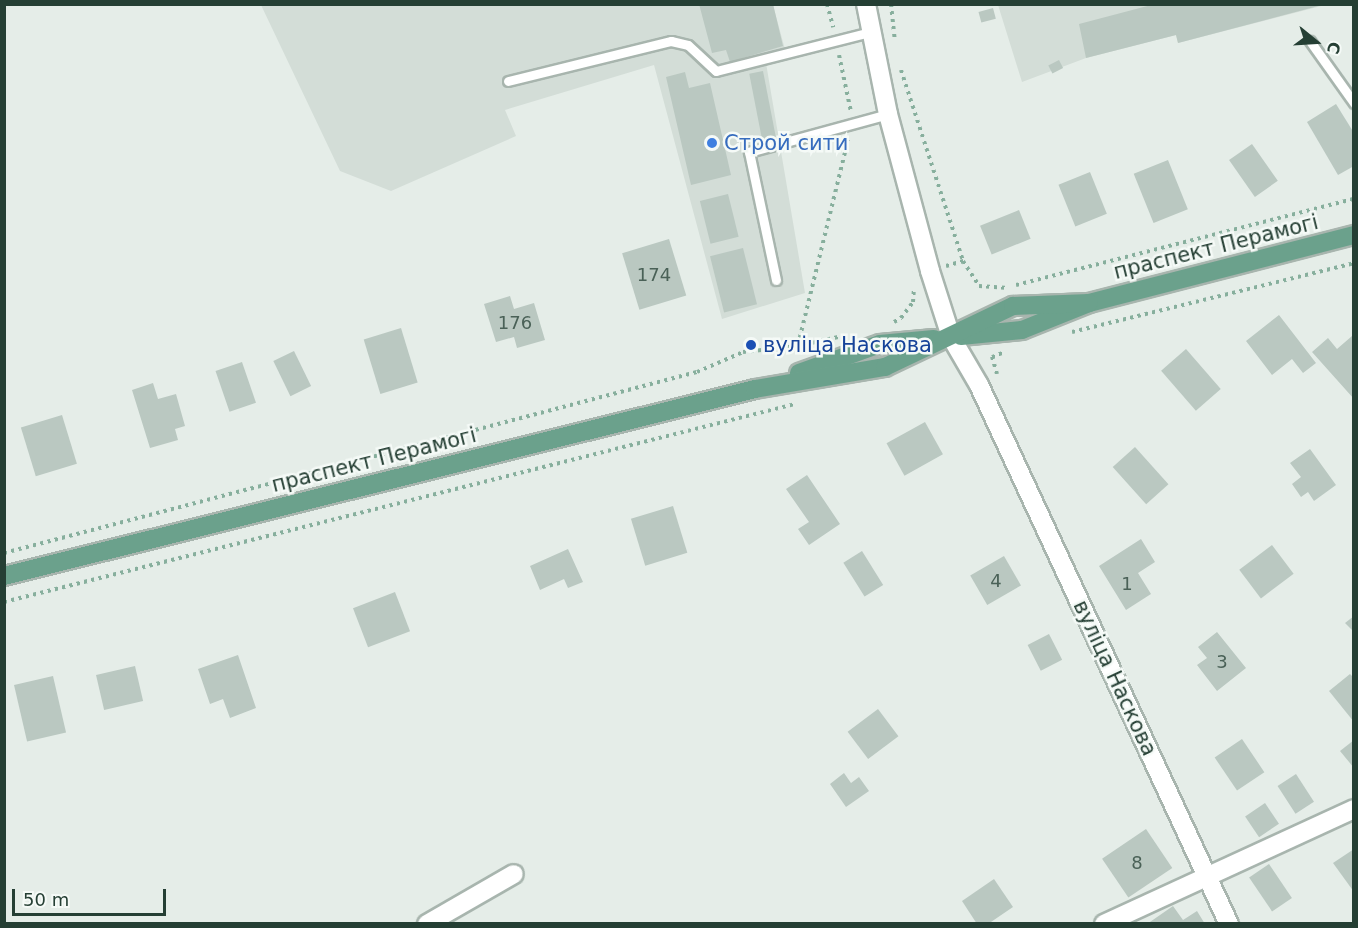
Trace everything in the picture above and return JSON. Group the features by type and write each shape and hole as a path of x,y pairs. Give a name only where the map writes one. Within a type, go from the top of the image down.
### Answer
{"main road":[{"name":"праспект Перамогі","path":"951,337 1022,330 1089,303 1353,235"},
{"name":"праспект Перамогі","path":"4,576 755,389 885,367 1013,306 1089,303"}],"street":[{"name":"вуліца Наскова","path":"866,4 888,114 930,271 951,337 979,385 1229,924"},
{"path":"1104,924 1353,809"},
{"path":"427,924 514,874"}],"lane":[{"path":"508,81 671,41 688,45 716,71 870,32"},
{"path":"1310,41 1353,103"},
{"path":"776,279 749,152 888,114"}],"path":[{"path":"798,346 853,122 827,4"},
{"path":"891,4 896,46"},
{"path":"900,68 963,261 979,286 1006,288 1073,269 1353,200"},
{"path":"1061,335 1353,263"},
{"path":"1006,288 1013,306"},
{"path":"4,553 697,372 743,352 798,346 841,336"},
{"path":"4,602 797,403"}],"shaded area":[{"path":"261,5 773,5 787,57 766,63 805,293 722,319 654,65 505,110 516,136 391,191 340,171"},
{"path":"998,5 1325,5 1178,43 1176,35 1086,58 1022,82"}],"building":[{"path":"699,4 773,4 783,46 730,62 726,50 712,53"},
{"path":"1155,4 1322,5 1178,43 1176,35 1086,58 1079,24"},
{"path":"993,8 996,19 981,23 979,12"},
{"path":"1059,60 1063,68 1052,73 1048,65"},
{"path":"763,71 776,137 762,139 749,74"},
{"path":"685,72 689,88 710,83 731,175 691,185 666,77"},
{"path":"1336,104 1354,133 1354,166 1338,175 1307,122"},
{"path":"1252,144 1278,181 1255,197 1229,160"},
{"path":"1168,160 1188,209 1154,223 1134,174"},
{"path":"1090,172 1107,214 1075,226 1058,185"},
{"path":"728,194 739,237 711,244 700,201"},
{"path":"1019,210 1031,239 992,254 980,226"},
{"path":"669,239 686,295 639,310 622,253"},
{"path":"743,248 757,304 724,313 710,256"},
{"path":"510,296 514,309 534,303 545,340 517,348 514,337 496,342 484,304"},
{"path":"1279,315 1316,363 1303,373 1292,359 1272,375 1246,341"},
{"path":"401,328 418,383 380,394 364,339"},
{"path":"1352,336 1354,338 1354,399 1312,352 1328,338 1337,349"},
{"path":"1186,349 1221,389 1196,411 1161,371"},
{"path":"294,351 311,386 290,396 273,361"},
{"path":"242,362 256,403 230,412 216,371"},
{"path":"153,383 158,399 176,394 185,426 175,429 178,440 150,448 132,390"},
{"path":"62,415 77,464 36,476 21,428"},
{"path":"925,422 943,454 904,476 887,443"},
{"path":"1135,447 1168,484 1146,504 1113,467"},
{"path":"1310,449 1336,485 1314,501 1308,492 1301,497 1292,484 1301,477 1290,463"},
{"path":"807,475 840,524 809,545 798,529 809,522 786,489"},
{"path":"673,506 687,553 645,566 631,519"},
{"path":"1141,539 1155,562 1138,573 1151,594 1126,610 1099,566"},
{"path":"1272,545 1294,574 1261,598 1239,570"},
{"path":"568,549 583,582 568,588 564,579 540,590 530,566"},
{"path":"862,551 883,585 865,597 843,563"},
{"path":"1004,556 1021,585 987,605 970,576"},
{"path":"395,592 410,631 368,647 353,608"},
{"path":"1354,616 1354,632 1345,623"},
{"path":"1217,632 1246,668 1217,691 1197,665 1207,658 1198,647"},
{"path":"1049,634 1062,660 1041,671 1028,645"},
{"path":"238,655 256,708 230,718 223,699 210,704 198,669"},
{"path":"135,666 143,701 104,710 96,675"},
{"path":"1350,674 1354,678 1354,722 1329,691"},
{"path":"53,676 66,733 27,742 14,685"},
{"path":"878,709 898,736 868,759 848,732"},
{"path":"1242,739 1264,772 1237,791 1215,757"},
{"path":"1354,740 1354,768 1340,751"},
{"path":"844,773 851,783 859,777 869,791 846,807 830,784"},
{"path":"1296,774 1314,802 1296,814 1278,786"},
{"path":"1265,803 1279,824 1259,837 1245,816"},
{"path":"1146,829 1172,868 1128,898 1102,859"},
{"path":"1354,849 1354,892 1333,863"},
{"path":"1269,864 1292,898 1272,911 1249,877"},
{"path":"994,879 1013,907 988,924 977,924 962,901"},
{"path":"1173,906 1183,920 1197,911 1205,924 1147,924"}],"place":[{"name":"Строй сити","path":"712,143"},
{"name":"вуліца Наскова","path":"751,345"}]}
